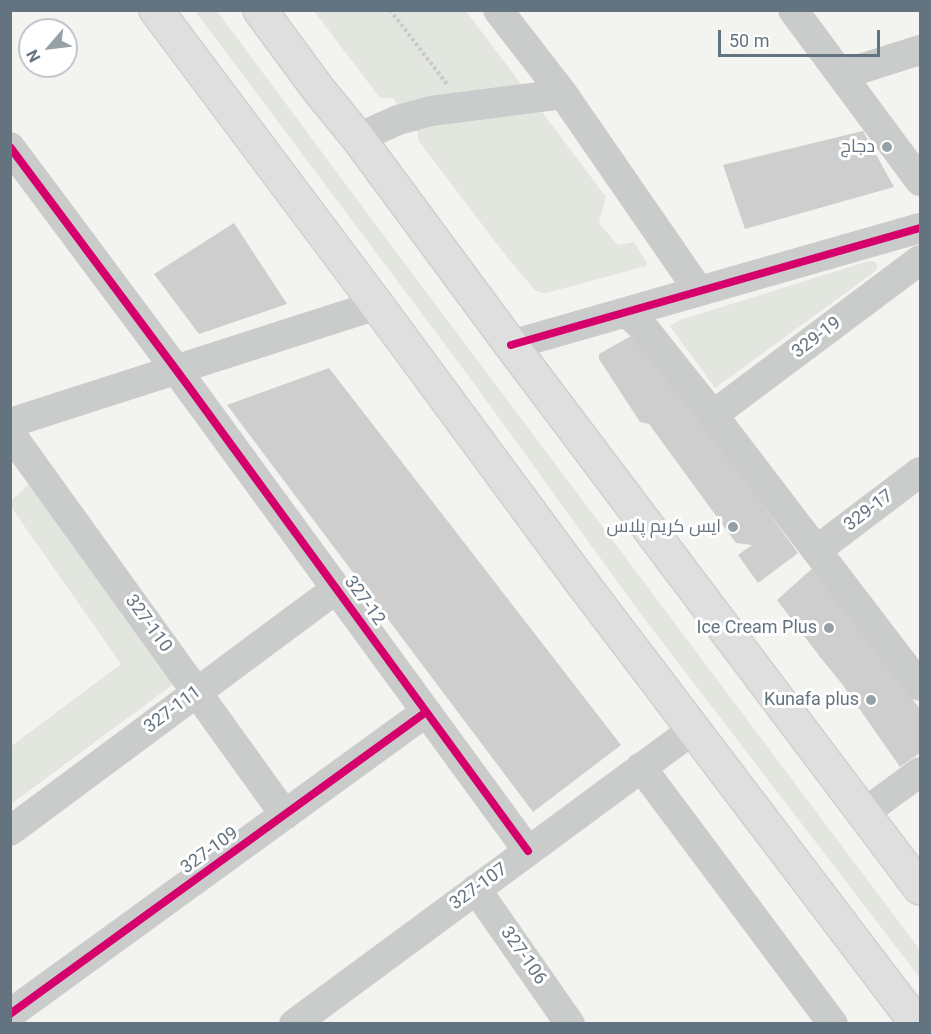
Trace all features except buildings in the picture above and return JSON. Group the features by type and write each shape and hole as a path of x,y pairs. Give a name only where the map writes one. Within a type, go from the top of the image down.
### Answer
{"highway":[{"path":"156,10 580,580 917,1023"},
{"path":"260,10 921,888"}],"street":[{"path":"498,10 563,94 699,291"},
{"path":"793,10 921,181"},
{"path":"841,75 921,50"},
{"path":"358,138 399,120 430,111 563,94"},
{"name":"327-12","path":"10,147 176,369 528,851"},
{"path":"511,345 921,228"},
{"name":"329-19","path":"713,415 921,260"},
{"path":"10,423 377,305"},
{"path":"626,312 643,327 918,676"},
{"name":"327-110","path":"10,433 285,815"},
{"name":"329-17","path":"817,550 921,472"},
{"name":"327-111","path":"10,831 336,589"},
{"name":"327-109","path":"10,1014 426,712"},
{"name":"327-107","path":"294,1023 694,729"},
{"path":"641,767 832,1023"},
{"path":"864,813 921,772"},
{"name":"327-106","path":"476,889 570,1023"}],"path":[{"path":"390,10 464,106"}],"shaded area":[{"path":"195,11 217,11 920,950 920,978 640,613 473,382"},
{"path":"314,11 466,11 606,197 599,223 618,245 634,242 647,263 646,266 546,293 535,290 506,256 418,140 418,133 393,98 380,98"},
{"path":"869,261 877,264 877,269 873,273 715,388 670,326 680,320"},
{"path":"31,482 175,683 11,804 10,747 121,664 11,507 11,501"}],"cycle path":[{"path":"10,147 186,383 528,851"},
{"path":"511,345 920,228"},
{"path":"10,1014 426,712"}],"place":[{"name":"دجاج","path":"887,147"},
{"name":"ايس كريم پلاس","path":"733,527"},
{"name":"Ice Cream Plus","path":"829,628"},
{"name":"Kunafa plus","path":"871,700"}]}
